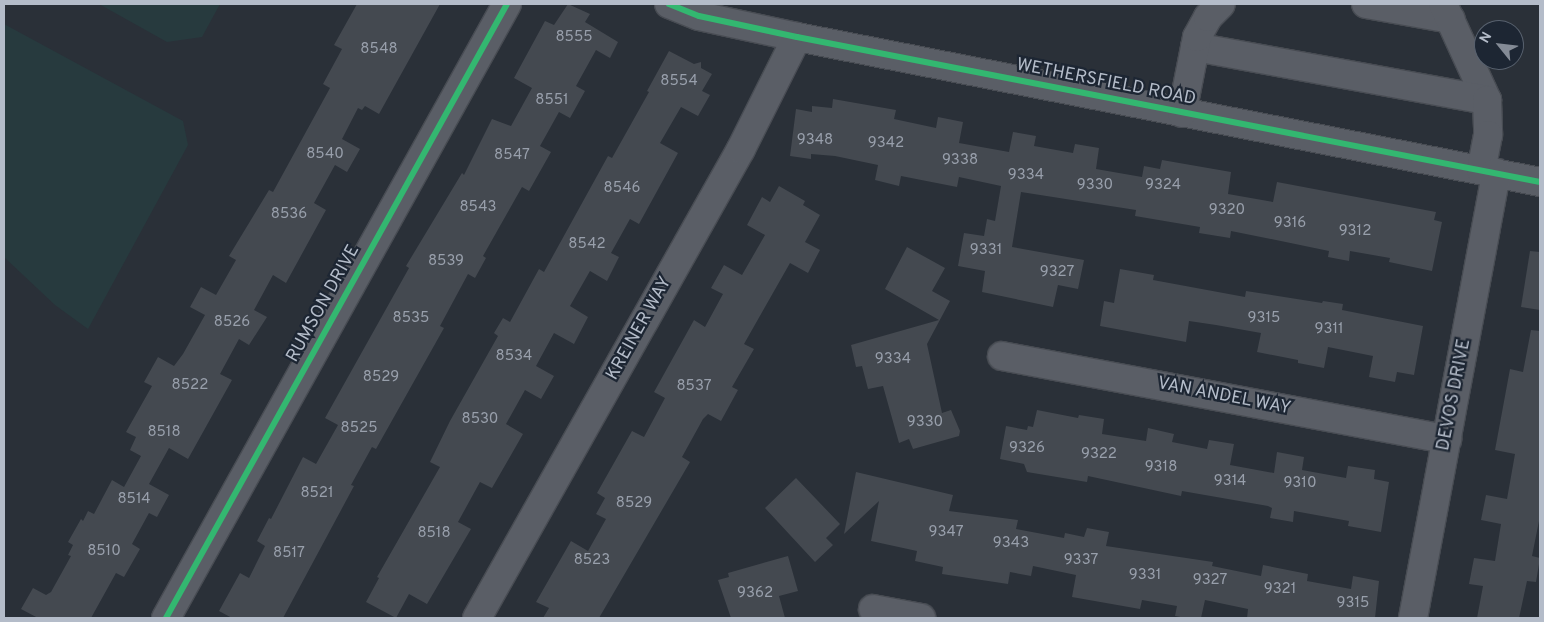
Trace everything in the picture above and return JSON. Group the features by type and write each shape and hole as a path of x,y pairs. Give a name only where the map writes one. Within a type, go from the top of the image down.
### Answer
{"street":[{"name":"RUMSON DRIVE","path":"166,618 507,4"},
{"name":"WETHERSFIELD ROAD","path":"669,4 699,16 797,37 1540,182"},
{"path":"1182,113 1195,46 1204,23 1222,4"},
{"path":"1366,4 1447,12 1487,100"},
{"name":"KREINER WAY","path":"477,618 741,149 797,37"},
{"path":"1195,46 1487,100"},
{"name":"DEVOS DRIVE","path":"1413,618 1447,439 1488,171 1487,100"},
{"name":"VAN ANDEL WAY","path":"1002,356 1447,439"},
{"path":"873,610 920,618"}],"green space":[{"path":"99,4 220,4 202,37 167,42"},
{"path":"4,24 183,121 188,145 88,329 55,305 4,257"}],"building":[{"path":"357,4 440,4 379,114 365,106 362,110 358,108 342,139 360,149 347,172 335,165 314,203 326,210 286,283 273,275 254,310 267,317 249,345 239,339 220,374 232,380 188,459 169,448 149,484 169,495 157,517 149,513 132,544 140,549 124,577 116,573 91,618 38,618 21,609 33,588 46,595 51,592 71,556 68,555 73,545 68,542 81,519 83,521 88,511 94,514 112,480 124,487 141,456 130,450 136,437 126,432 152,386 144,382 158,357 174,366 205,315 190,307 201,287 216,295 236,260 229,256 269,190 273,192 330,88 323,84 342,49 334,45"},
{"path":"568,4 590,14 585,22 618,42 610,58 596,50 576,86 585,91 570,118 559,112 540,146 551,152 529,191 522,187 483,256 486,258 475,278 468,274 440,326 444,328 376,449 372,447 351,485 354,486 283,618 232,618 219,611 240,573 249,578 265,546 257,541 269,518 271,519 303,457 316,464 338,425 325,418 409,268 406,266 462,173 464,175 492,119 511,126 532,88 514,78 545,21 554,25"},
{"path":"669,51 694,64 701,62 701,68 712,74 702,91 710,95 698,116 681,107 660,143 678,153 639,224 630,219 611,253 619,257 607,281 590,271 570,306 588,317 574,344 554,333 536,366 554,376 541,399 525,390 506,424 523,434 492,488 480,482 458,522 471,529 427,604 409,594 396,618 366,602 379,578 377,577 440,467 430,462 450,421 498,336 494,333 503,318 510,322 539,269 544,272 608,156 612,158 649,92 647,91"},
{"path":"833,99 896,110 894,119 936,128 938,117 963,122 959,143 1009,152 1013,132 1036,136 1034,146 1073,153 1075,144 1099,148 1096,169 1142,177 1144,166 1160,169 1162,160 1231,172 1228,194 1273,202 1277,182 1436,212 1434,220 1442,222 1432,271 1389,262 1390,258 1350,251 1349,261 1328,257 1329,251 1231,231 1230,238 1199,233 1200,227 1135,216 1136,210 1021,192 1012,247 1084,260 1078,289 1058,285 1053,307 982,292 985,271 958,266 964,233 984,236 987,219 995,221 1001,186 959,177 957,187 901,176 899,186 875,180 878,165 835,156 811,154 811,159 790,156 796,109 812,112 812,106 832,108"},
{"path":"779,186 805,201 803,205 820,215 805,242 820,250 808,273 790,263 744,344 754,349 732,387 738,390 721,421 708,414 703,419 682,457 690,462 599,618 543,618 549,608 536,602 571,541 588,551 606,519 596,514 605,498 597,493 632,431 644,437 665,398 654,392 694,320 705,327 723,294 711,288 724,265 742,275 765,235 747,225 762,197 770,202"},
{"path":"907,247 945,268 932,291 950,301 927,344 942,413 951,410 960,431 959,436 913,449 909,439 899,443 883,386 868,389 862,366 856,367 851,345 939,320 885,289"},
{"path":"1530,251 1540,252 1540,310 1521,307"},
{"path":"1120,269 1154,275 1153,280 1245,297 1246,291 1322,303 1323,301 1343,304 1342,310 1423,326 1414,375 1397,372 1395,382 1369,377 1373,356 1328,347 1324,368 1298,363 1298,360 1257,352 1261,333 1216,325 1189,321 1186,342 1100,326 1104,301 1114,303"},
{"path":"1531,330 1540,331 1540,516 1532,556 1540,558 1536,582 1527,581 1519,618 1477,618 1483,586 1469,584 1474,558 1495,561 1501,524 1481,520 1486,495 1507,499 1515,454 1495,450 1510,369 1523,372"},
{"path":"1037,410 1078,418 1079,415 1104,419 1102,434 1146,441 1148,428 1174,434 1172,442 1207,449 1209,440 1234,444 1230,465 1274,473 1277,452 1304,457 1302,470 1346,478 1348,466 1375,470 1374,479 1389,482 1381,532 1348,526 1349,521 1294,511 1293,522 1270,518 1272,508 1268,506 1182,491 1181,496 1088,476 1087,482 1027,472 1024,464 1000,459 1006,426 1027,430 1028,426 1033,427"},
{"path":"856,472 953,495 949,511 1018,520 1016,529 1064,538 1065,533 1084,537 1087,528 1109,532 1106,546 1213,562 1212,566 1261,576 1263,565 1308,574 1307,581 1351,589 1353,576 1379,581 1375,618 1247,618 1248,609 1205,600 1201,618 1186,618 1175,616 1177,606 1142,600 1140,609 1072,597 1076,575 1033,566 1031,576 1010,572 1008,584 942,574 943,567 915,561 917,551 871,541 879,501 844,534"},
{"path":"796,478 840,524 826,538 833,545 815,562 765,508"},
{"path":"788,556 798,591 779,596 785,618 731,618 718,580 729,577 728,573"}],"cycle path":[{"path":"166,618 507,4"},
{"path":"669,4 699,16 797,37 1540,182"}]}
